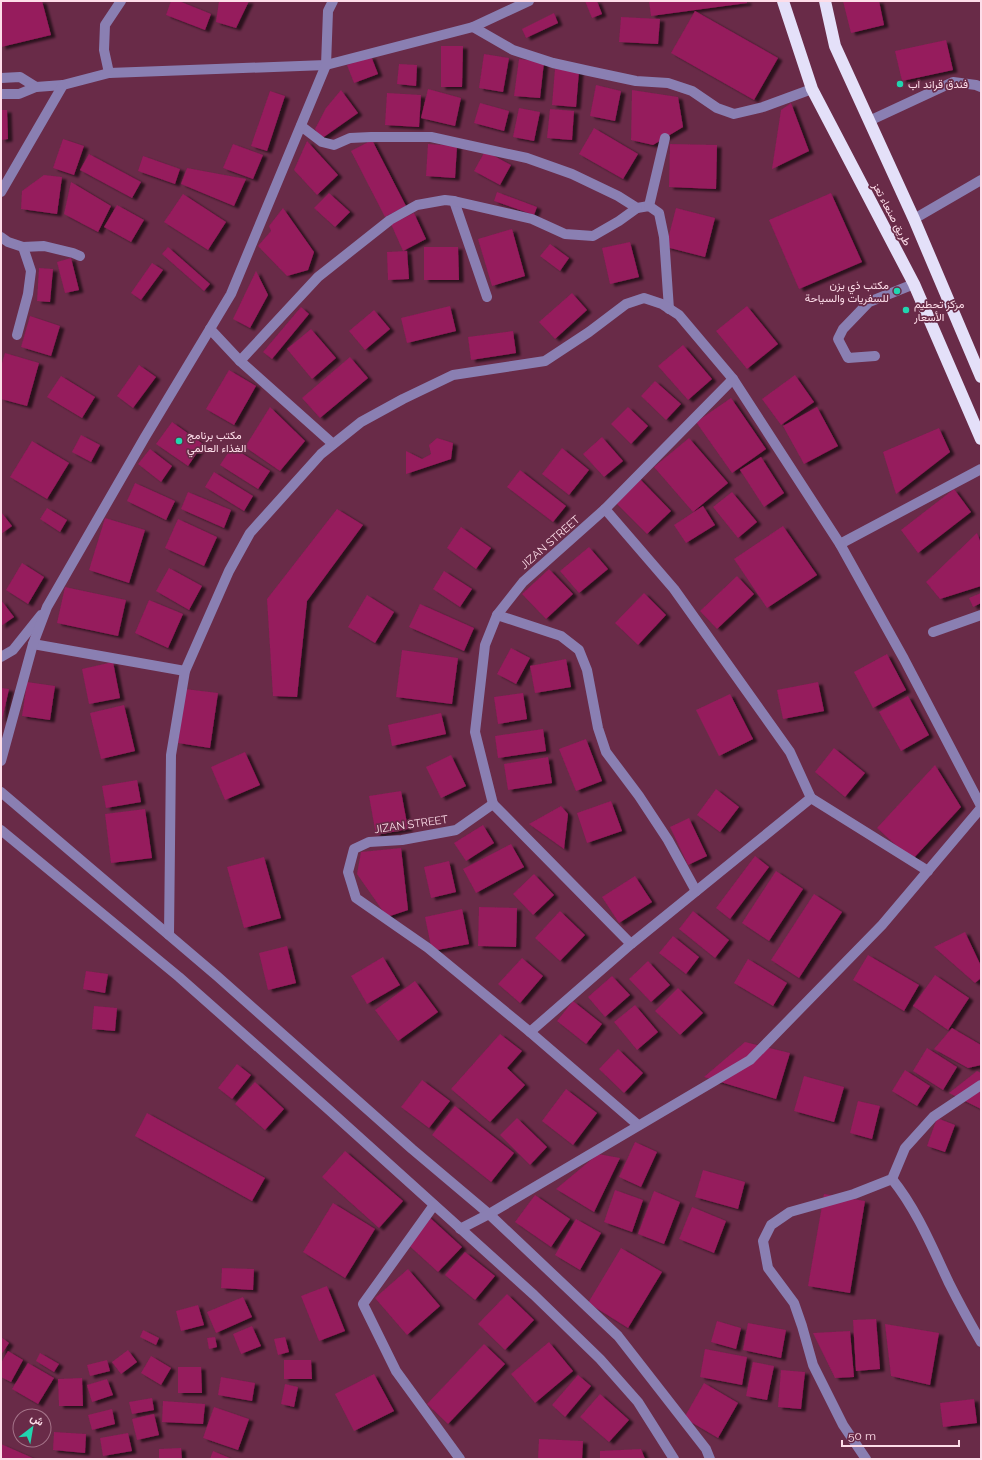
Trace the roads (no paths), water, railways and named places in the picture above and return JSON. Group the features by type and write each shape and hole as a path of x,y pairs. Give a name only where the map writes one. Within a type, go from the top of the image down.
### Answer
{"highway":[{"name":"طريق صنعاء تعز","path":"783,1 812,89 914,284 981,439"},
{"name":"طريق صنعاء تعز","path":"825,1 835,46 914,220 981,377"}],"street":[{"path":"109,73 104,50 105,25 121,1"},
{"path":"1,657 13,650 47,607 145,437 231,294 326,65 328,11 333,1"},
{"path":"1,94 19,94 36,86 63,86 109,73 326,65 473,27 529,1"},
{"path":"473,27 513,50 553,63 589,71 636,81 668,83 692,91 717,108 734,114 763,107 812,89"},
{"path":"1,78 20,77 36,86"},
{"path":"868,121 953,82 981,87"},
{"path":"1,192 63,86"},
{"path":"301,126 322,142 334,145 350,138 431,137 527,158 572,174 618,196 637,208"},
{"path":"649,206 665,138"},
{"path":"914,220 981,180"},
{"path":"240,361 318,277 390,220 417,205 445,200 532,219 565,234 593,236 637,208 649,206 659,213 664,237 669,309"},
{"path":"454,201 487,297"},
{"path":"1,238 23,247 44,246 80,256"},
{"path":"17,335 28,294 31,270 23,247"},
{"path":"875,356 848,358 838,340 843,329 869,302 914,284"},
{"path":"169,935 171,755 185,671 229,571 250,534 321,454 361,422 404,399 453,375 545,361 589,332 626,304 644,298 662,304 679,316 733,379 840,544 904,659 981,807 882,925 750,1060 489,1214 460,1229"},
{"path":"210,329 240,361 333,444"},
{"name":"JIZAN STREET","path":"638,1125 530,1032 428,948 356,898 348,872 354,849 369,842 402,840 456,830 493,804 475,732 485,645 497,615 523,582 605,509 733,379"},
{"path":"840,544 981,469"},
{"path":"605,509 674,589 790,752 811,798 928,871"},
{"path":"1,761 33,644 47,607"},
{"path":"497,615 561,636 579,650 587,670 598,728 606,752 668,840 696,891"},
{"path":"933,632 981,616"},
{"path":"33,644 185,671"},
{"path":"1,792 169,935 412,1149 489,1214 618,1336 706,1449 710,1459"},
{"path":"530,1032 631,944 811,798"},
{"path":"493,804 631,944"},
{"path":"1,830 179,977 322,1103 534,1295 600,1359 638,1402 674,1459"},
{"path":"866,1459 843,1425 812,1365 802,1326 794,1303 768,1268 763,1241 771,1225 790,1212 854,1194 892,1179 905,1148 932,1117 981,1085"},
{"path":"892,1179 923,1226 950,1285 981,1342"},
{"path":"434,1205 363,1304 396,1371 460,1459"}],"place":[{"name":"فندق قراند اب","path":"900,84"},
{"name":"مكتب ذي يزن للسفريات والسياحة","path":"897,291"},
{"name":"مركز تحطيم الأسعار","path":"906,310"},
{"name":"مكتب برنامج الغذاء العالمي","path":"179,441"}]}
